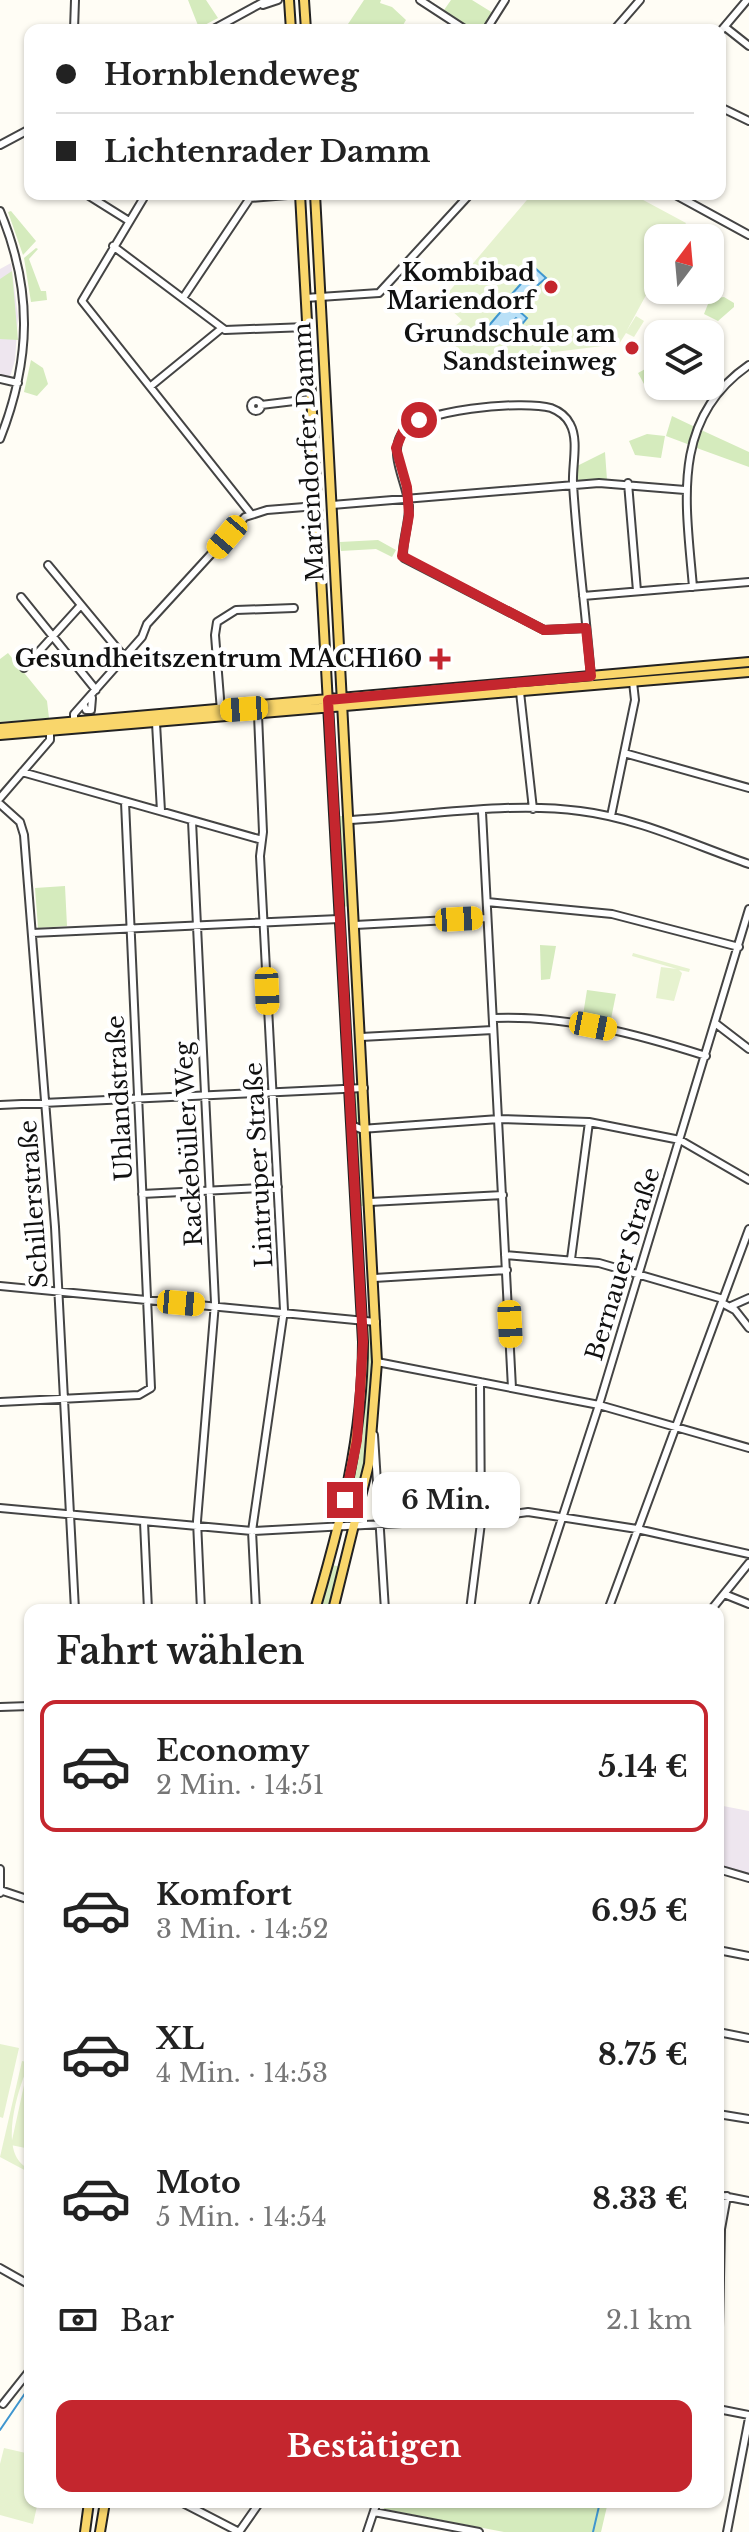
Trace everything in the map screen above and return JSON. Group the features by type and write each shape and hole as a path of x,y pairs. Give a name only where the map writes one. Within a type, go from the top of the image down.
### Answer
{"main road":[{"path":"289,0 291,24"},
{"path":"304,0 306,24"},
{"name":"Mariendorfer Damm","path":"300,200 362,1321 357,1440 339,1527 317,1604"},
{"name":"Mariendorfer Damm","path":"315,200 377,1362 374,1435 335,1604"},
{"path":"0,728 258,719 328,710 342,704 591,681 749,662"},
{"path":"326,665 340,664"},
{"path":"591,681 633,682 749,672"},
{"path":"0,735 74,722 328,700 342,704"},
{"path":"329,744 344,743"},
{"path":"330,1560 345,1564"},
{"path":"85,2532 88,2508"},
{"path":"100,2532 104,2508"}],"street":[{"path":"74,24 75,0"},
{"path":"228,24 267,0"},
{"path":"256,7 278,0"},
{"path":"420,0 457,24"},
{"path":"490,24 505,0"},
{"path":"619,24 640,0"},
{"path":"726,25 747,0"},
{"path":"726,32 749,46"},
{"path":"726,110 749,121"},
{"path":"0,145 24,132"},
{"path":"96,200 129,221"},
{"path":"142,200 82,298 106,334 151,386 251,514"},
{"path":"183,298 249,200"},
{"path":"305,298 379,293 464,200"},
{"path":"685,200 749,235"},
{"path":"0,211 23,289 24,323 18,383 0,439"},
{"path":"113,246 228,331 307,327"},
{"path":"151,386 222,328"},
{"path":"693,587 685,490 693,442 705,410 726,382 749,365"},
{"path":"0,379 18,383"},
{"path":"261,405 311,399"},
{"path":"586,628 544,630 404,558 401,550 408,530 408,499 396,448 403,431 419,420 476,409 547,407 558,411 570,424 591,681"},
{"path":"332,505 573,485 628,483 685,490"},
{"path":"628,483 637,591"},
{"path":"74,722 74,714 125,658 154,616 251,514 317,506"},
{"path":"48,565 125,658"},
{"path":"583,596 749,582"},
{"path":"21,597 94,693"},
{"path":"24,668 81,605"},
{"path":"221,711 215,635 217,622 236,610 294,608"},
{"path":"611,816 635,700 633,682"},
{"path":"520,688 533,809"},
{"name":"Lintruper Straße","path":"256,1604 252,1531 284,1313 264,923 258,719"},
{"path":"156,723 161,811"},
{"path":"0,798 41,750 47,728"},
{"path":"624,753 749,788"},
{"path":"22,772 262,840"},
{"name":"Uhlandstraße","path":"64,1397 108,1397 150,1391 152,1366 125,802"},
{"name":"Schillerstraße","path":"0,804 23,830 59,1292 75,1604"},
{"path":"349,820 533,809 578,810 611,816 749,864"},
{"path":"482,812 512,1388"},
{"name":"Rackebüller Weg","path":"192,821 215,1307 197,1527 201,1604"},
{"path":"487,902 612,914 739,947"},
{"name":"Bernauer Straße","path":"534,1604 747,928 749,909"},
{"path":"355,925 487,918"},
{"path":"32,933 339,919"},
{"path":"493,1018 524,1017 593,1026 706,1056"},
{"path":"715,1023 749,1049"},
{"path":"361,1037 493,1030"},
{"path":"0,1105 364,1088"},
{"path":"351,1125 356,1129 499,1119 589,1122 680,1140 749,1180"},
{"path":"571,1259 589,1122"},
{"path":"142,1194 278,1187"},
{"path":"370,1202 503,1195"},
{"path":"610,1604 749,1229"},
{"path":"505,1255 571,1259 639,1274 722,1301 731,1306 749,1328"},
{"path":"374,1278 507,1270"},
{"path":"0,1286 376,1322"},
{"path":"731,1306 749,1298"},
{"path":"377,1362 599,1405 749,1448"},
{"path":"471,1604 481,1518 480,1382"},
{"path":"0,1402 64,1397"},
{"path":"374,1435 385,1604"},
{"path":"0,1508 252,1531 481,1518 522,1512 637,1529 749,1554"},
{"path":"144,1522 148,1604"},
{"path":"716,1604 749,1563"},
{"path":"724,1594 749,1604"},
{"path":"0,1707 24,1706"},
{"path":"0,1869 0,1891 24,1898"},
{"path":"724,1871 749,1878"},
{"path":"724,1951 749,1956"},
{"path":"724,2033 749,2038"},
{"path":"724,2115 749,2119"},
{"path":"724,2196 749,2201"},
{"path":"724,2212 727,2196"},
{"path":"0,2268 24,2282"},
{"path":"3,2404 24,2378"},
{"path":"724,2410 749,2416 727,2532"},
{"path":"193,2508 239,2532 256,2508"},
{"path":"367,2532 375,2508"},
{"path":"374,2512 479,2532"}],"shaded area":[{"path":"11,263 18,316 15,360 10,377 0,375 0,269"},
{"path":"724,1806 749,1811 749,1874 724,1869"}],"green space":[{"path":"188,0 206,0 218,18 207,24 197,24"},
{"path":"364,0 381,0 380,3 392,7 406,20 404,24 348,24"},
{"path":"451,0 472,0 493,13 485,24 465,24 444,10"},
{"name":"Kombibad Mariendorf","path":"527,200 643,200 686,223 644,224 644,299 626,332 636,316 644,321 634,337 626,333 619,344 474,362 444,336 462,320 441,301"},
{"path":"11,211 36,241 23,255 8,212"},
{"path":"36,248 29,259 41,291 46,291 47,300 31,302 24,258"},
{"path":"12,271 18,340 0,339 0,279"},
{"path":"724,297 734,303 734,307 719,320 704,314 708,304 724,304"},
{"path":"31,360 43,368 48,384 37,396 24,392"},
{"path":"644,370 644,384 638,373"},
{"path":"672,416 695,427 690,445 666,436"},
{"path":"699,429 749,452 749,467 694,447"},
{"path":"647,434 665,436 661,458 635,455 629,441"},
{"path":"605,452 607,480 577,480 577,466"},
{"path":"378,540 396,550 392,557 376,549 341,551 340,542"},
{"path":"8,653 47,701 49,718 0,722 0,659"},
{"path":"336,816 346,816 351,906 341,907"},
{"path":"65,886 67,926 38,928 35,888"},
{"path":"540,945 556,946 550,979 541,980"},
{"path":"633,953 690,969 689,972 679,970 682,973 674,1001 656,998 661,967 677,969 632,956"},
{"path":"587,990 616,994 611,1019 583,1015"},
{"path":"359,1092 367,1206 358,1206 352,1093"},
{"path":"366,1325 372,1325 373,1349 370,1421 354,1516 344,1516 362,1420"},
{"path":"332,1565 341,1567 332,1604 320,1604"},
{"path":"0,2044 19,2048 3,2118 0,2117"},
{"path":"22,2061 24,2077 13,2116 12,2142 24,2170 0,2157"},
{"path":"24,2085 24,2148 11,2145"},
{"path":"4,2448 24,2453 24,2508 37,2508 33,2524 0,2515 0,2464"},
{"path":"607,2508 601,2532 504,2532 384,2509"}],"water":[{"path":"535,268 546,278 531,291 535,296 525,308 511,295"},
{"path":"509,302 527,318 523,323 516,318 497,339 486,329"}],"waterway":[{"path":"0,2430 24,2395"},
{"path":"593,2532 599,2508"}],"place":[{"name":"Kombibad Mariendorf","path":"551,287"},
{"name":"Grundschule am Sandsteinweg","path":"632,348"},
{"name":"Gesundheitszentrum MACH160","path":"440,659"}],"route":[{"path":"345,1500 357,1440 363,1342 328,700 591,676 586,628 544,630 402,556 409,515 407,487 396,448 403,431 419,420"}]}
